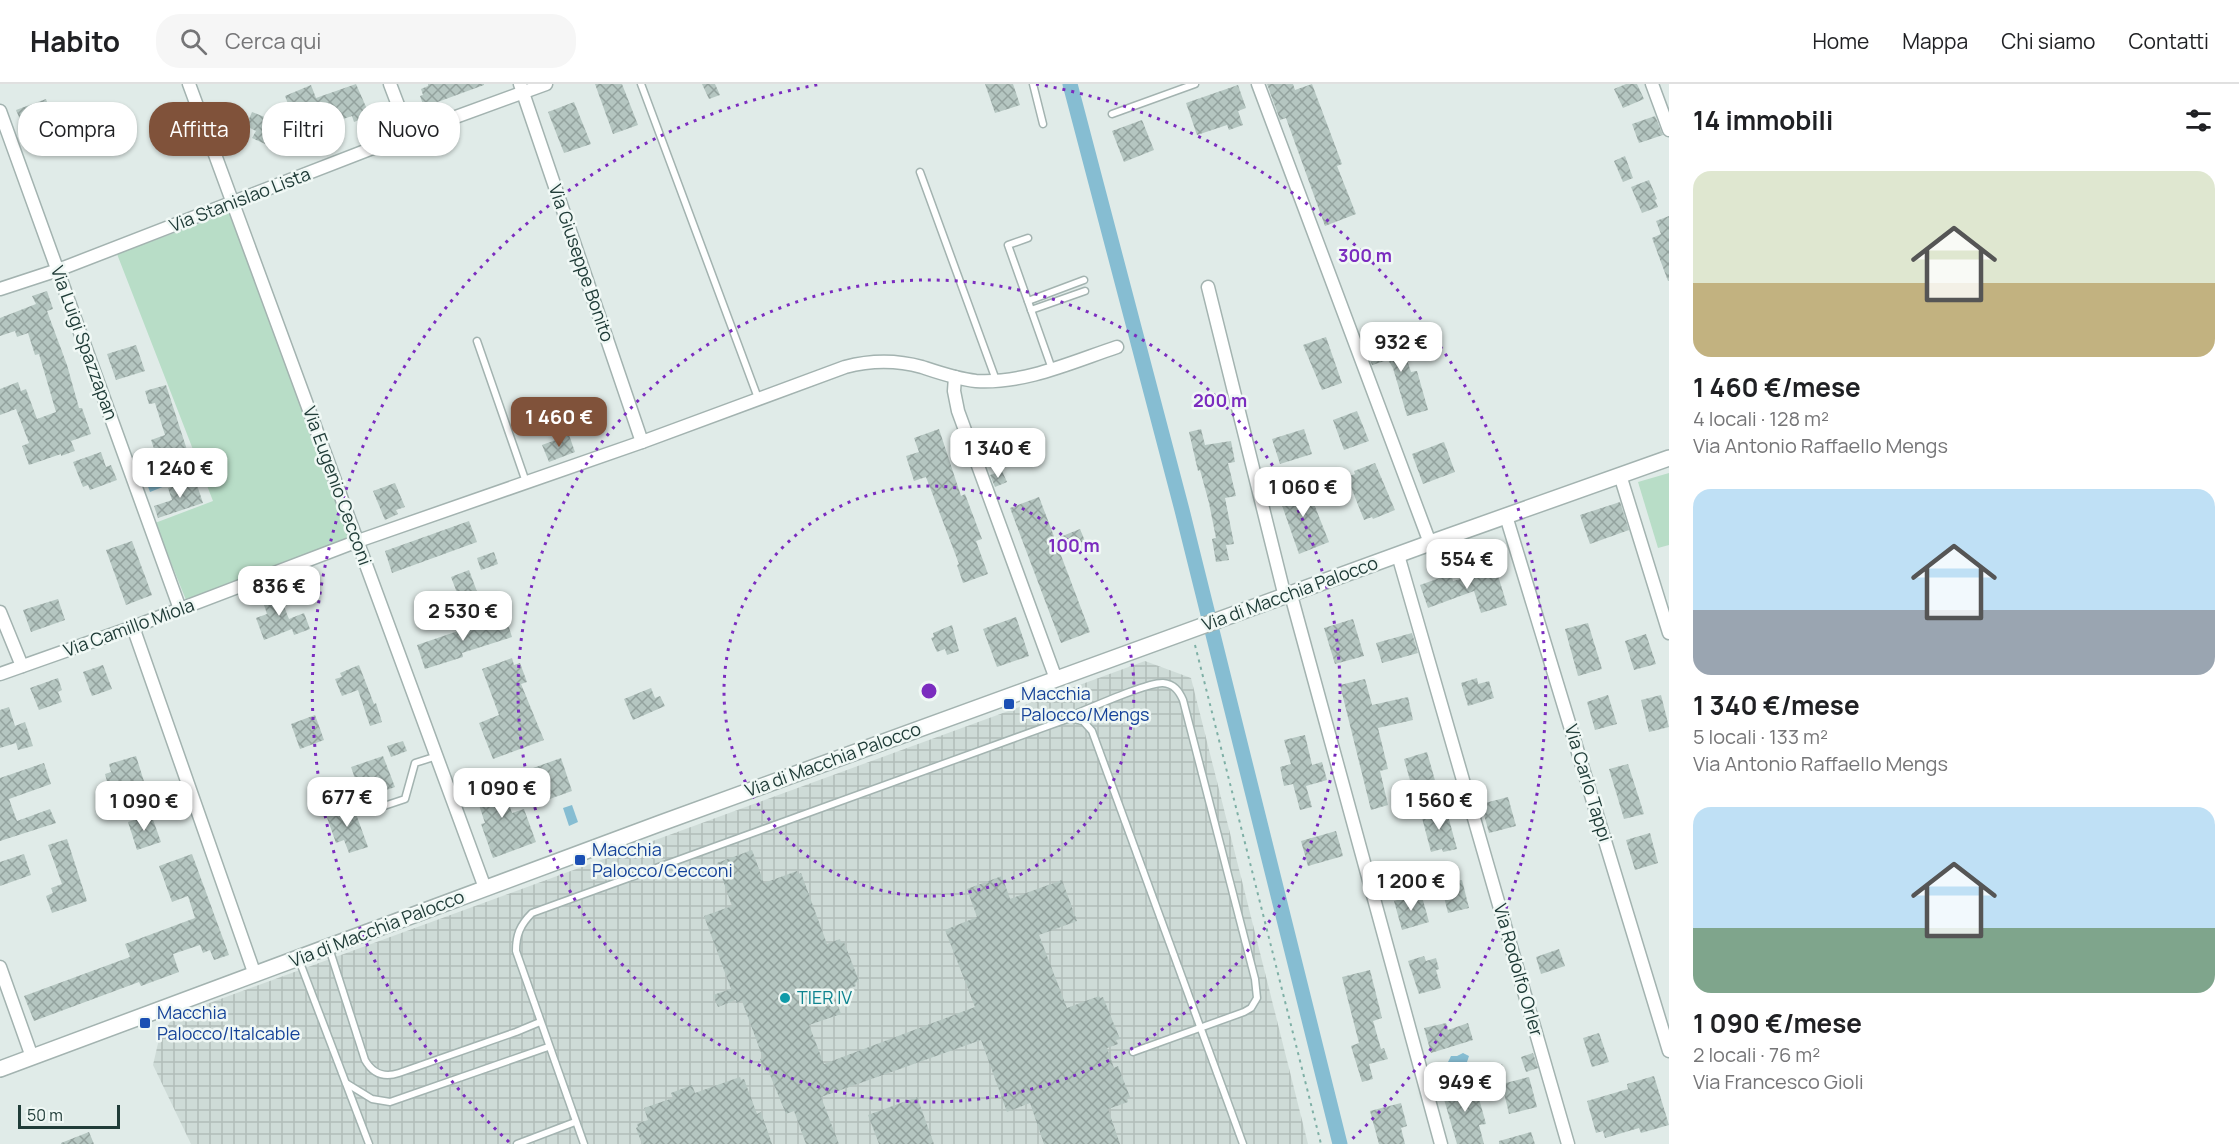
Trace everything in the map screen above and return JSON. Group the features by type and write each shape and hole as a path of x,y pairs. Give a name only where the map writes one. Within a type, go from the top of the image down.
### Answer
{"street":[{"name":"Via Eugenio Cecconi","path":"189,84 485,888"},
{"path":"390,84 397,102"},
{"name":"Via Stanislao Lista","path":"460,113 522,88 546,84"},
{"path":"1258,84 1430,543"},
{"path":"1652,84 1669,130"},
{"name":"Via Giuseppe Bonito","path":"522,88 642,442"},
{"name":"Via Luigi Spazzapan","path":"0,111 180,609"},
{"name":"Via Stanislao Lista","path":"0,289 58,270 357,154"},
{"path":"1208,287 1288,596 1441,1144"},
{"name":"Via Camillo Miola","path":"0,674 133,627 358,541 642,442 845,367 867,362 907,364 977,381 996,380 1022,378 1118,347"},
{"path":"955,377 954,391 958,411 1056,679"},
{"name":"Via di Macchia Palocco","path":"0,1069 485,888 1669,458"},
{"path":"1620,475 1669,633"},
{"name":"Via Carlo Tappi","path":"1506,516 1669,1051"},
{"name":"Via Rodolfo Orler","path":"1398,555 1568,1144"},
{"path":"0,612 22,666"},
{"path":"133,627 255,975"},
{"path":"0,967 33,1057"}],"lane":[{"path":"641,84 758,398"},
{"path":"1033,84 1043,124"},
{"path":"1112,114 1195,84"},
{"path":"920,172 996,380"},
{"path":"1028,238 1008,245 1052,369"},
{"path":"1028,301 1084,280"},
{"path":"1031,310 1085,291"},
{"path":"477,341 526,482"},
{"path":"584,1144 516,951 518,932 523,922 532,913 1065,719 1153,684 1168,684 1176,688 1181,695 1258,993 1255,1003 1244,1012 1133,1052"},
{"path":"1065,719 1083,721 1092,731 1243,1144"},
{"path":"384,806 405,799 415,764 437,756"},
{"path":"329,947 365,1060 377,1074 399,1073 540,1022"},
{"path":"298,959 369,1144"},
{"path":"346,1083 372,1099 390,1102 548,1047"},
{"path":"516,1144 575,1122"}],"path":[{"path":"1193,630 1321,1144"}],"shaded area":[{"path":"1145,661 1191,678 1308,1144 191,1144 153,1065 159,1039 174,1016"}],"green space":[{"path":"231,212 350,539 186,600 155,523 213,501 117,254"},
{"path":"1669,473 1669,545 1658,548 1638,482"}],"water":[{"path":"162,478 165,486 150,492 147,484"},
{"path":"572,805 578,822 569,826 563,808"},
{"path":"1463,1053 1469,1056 1467,1062 1450,1066 1448,1062 1451,1056"}],"building":[{"path":"356,84 364,102 357,102 357,121 354,122 352,116 345,118 345,102 287,102 285,96 311,85 316,98"},
{"path":"428,84 484,84 438,102 422,102 421,89"},
{"path":"595,84 622,84 638,125 613,134"},
{"path":"702,84 715,84 720,95 709,99"},
{"path":"985,84 1013,84 1020,105 995,113"},
{"path":"1267,84 1293,84 1295,90 1312,84 1342,164 1337,166 1356,214 1325,226 1286,118 1280,120"},
{"path":"1626,84 1637,84 1644,99 1623,108 1614,89"},
{"path":"1238,85 1246,108 1238,111 1243,125 1229,130 1227,125 1197,135 1186,103"},
{"path":"574,102 591,144 564,153 548,112"},
{"path":"252,112 262,116 262,142 252,138 256,131 250,128"},
{"path":"1655,116 1663,135 1639,143 1632,124"},
{"path":"1142,120 1154,150 1124,162 1112,131"},
{"path":"1625,156 1633,178 1623,182 1614,161"},
{"path":"1649,180 1658,207 1642,213 1631,187"},
{"path":"1669,216 1668,281 1652,238 1661,234 1656,221"},
{"path":"47,291 53,309 47,311 67,365 79,408 82,408 91,434 71,441 75,451 29,465 22,446 29,443 16,409 0,415 0,389 18,382 21,391 26,389 37,419 56,412 39,354 35,355 28,333 17,337 15,331 0,336 0,318 36,304 32,296"},
{"path":"1398,334 1411,372 1417,371 1428,410 1407,416 1393,368 1388,360 1372,365 1367,352 1377,349 1374,342"},
{"path":"1326,337 1342,383 1322,390 1303,345"},
{"path":"136,345 145,371 116,380 107,354"},
{"path":"166,385 188,453 159,463 151,440 165,435 155,403 149,404 145,391"},
{"path":"1357,411 1369,441 1344,450 1333,420"},
{"path":"939,429 961,496 965,494 982,539 976,541 988,574 963,583 957,565 959,564 926,477 914,481 906,456 919,452 914,438"},
{"path":"1201,429 1205,445 1231,441 1235,462 1228,463 1236,496 1225,498 1234,544 1226,545 1229,560 1216,562 1212,539 1216,538 1209,503 1200,470 1198,471 1189,432"},
{"path":"1304,429 1312,454 1280,464 1272,439"},
{"path":"569,435 575,452 549,462 542,445"},
{"path":"1444,442 1455,472 1423,484 1412,454"},
{"path":"101,452 106,467 111,465 117,480 90,490 88,485 83,487 73,462"},
{"path":"1375,463 1395,510 1373,519 1372,517 1364,520 1347,477 1355,474 1354,471"},
{"path":"1002,471 1007,482 995,487 990,475"},
{"path":"195,479 203,503 158,518 154,506 172,500 168,488"},
{"path":"1309,482 1317,503 1314,504 1329,542 1299,554 1278,494"},
{"path":"395,483 405,507 396,510 398,514 385,520 373,491"},
{"path":"1039,497 1055,539 1080,529 1085,541 1059,550 1090,632 1061,643 1010,508"},
{"path":"1620,502 1629,530 1590,544 1580,515"},
{"path":"469,521 477,542 392,573 385,551"},
{"path":"132,541 152,595 126,605 106,550"},
{"path":"494,552 498,564 481,570 477,558"},
{"path":"1496,569 1507,605 1481,613 1474,591 1428,608 1420,585 1451,574 1453,581"},
{"path":"469,570 479,597 461,603 451,577"},
{"path":"276,587 289,619 304,613 310,629 294,635 292,629 264,640 256,618 267,614 260,593"},
{"path":"58,599 65,620 31,632 23,610"},
{"path":"505,615 512,637 462,653 463,657 425,669 417,645"},
{"path":"1016,617 1029,656 997,667 983,629"},
{"path":"1353,619 1364,656 1335,664 1324,628"},
{"path":"1588,623 1602,669 1578,676 1565,629"},
{"path":"952,625 959,651 947,655 945,649 937,652 931,638 934,637 933,633"},
{"path":"1412,633 1418,653 1382,663 1376,643"},
{"path":"1646,634 1656,664 1634,670 1625,641"},
{"path":"512,658 514,665 520,663 527,682 521,684 544,740 493,759 479,723 499,715 482,669"},
{"path":"103,665 112,689 92,696 83,672"},
{"path":"359,665 382,722 370,726 358,690 342,696 335,679 342,677 340,673"},
{"path":"58,678 62,690 58,692 62,702 39,710 30,688"},
{"path":"1477,678 1478,684 1489,681 1494,698 1468,706 1461,683"},
{"path":"1365,679 1372,705 1408,697 1413,720 1378,728 1388,769 1380,771 1388,805 1371,810 1340,685"},
{"path":"651,688 655,698 660,696 665,706 633,720 624,699"},
{"path":"1608,695 1617,724 1595,730 1587,702"},
{"path":"1661,695 1669,727 1649,732 1641,700"},
{"path":"9,707 15,726 25,722 33,746 18,750 16,743 0,748 0,710"},
{"path":"315,715 324,740 300,749 291,724"},
{"path":"1305,735 1312,765 1322,762 1327,780 1306,786 1312,807 1300,810 1293,784 1284,786 1280,767 1291,764 1284,740"},
{"path":"403,741 407,751 391,757 387,746"},
{"path":"1427,752 1436,784 1413,791 1404,759"},
{"path":"136,756 148,794 120,803 115,787 109,789 105,774 111,772 109,764"},
{"path":"383,756 395,787 362,799 351,767"},
{"path":"561,758 572,791 544,801 533,768"},
{"path":"44,763 51,784 9,799 17,821 50,809 56,823 0,841 0,778"},
{"path":"1628,764 1644,814 1624,819 1609,769"},
{"path":"499,775 512,813 524,809 536,842 493,858 481,824 485,823 472,784"},
{"path":"1508,797 1516,826 1489,833 1481,804"},
{"path":"352,803 368,847 349,853 344,840 336,843 325,812"},
{"path":"1446,808 1457,849 1431,852 1421,814"},
{"path":"151,814 161,842 137,850 128,822"},
{"path":"1336,831 1343,856 1308,866 1301,841"},
{"path":"1650,833 1658,863 1635,870 1626,840"},
{"path":"67,839 87,901 52,913 46,896 53,893 51,888 62,884 48,845"},
{"name":"TIER IV","path":"752,850 764,883 797,871 798,874 801,873 827,944 840,939 841,943 844,942 859,981 855,983 856,986 834,994 841,1014 809,1025 824,1064 975,1007 945,930 977,917 967,889 1002,876 1010,899 1062,880 1077,921 1039,935 1067,1008 1099,996 1103,997 1120,1039 1116,1040 1118,1044 1107,1048 1114,1068 1118,1066 1130,1097 1127,1098 1128,1102 1108,1109 1120,1144 1044,1144 1030,1103 1007,1112 981,1040 821,1097 839,1144 806,1144 794,1111 786,1114 768,1070 765,1071 760,1059 763,1058 742,1001 736,1003 736,1000 718,1007 713,995 731,989 704,916 732,906 717,863"},
{"path":"24,854 31,875 0,886 0,862"},
{"path":"192,854 229,955 214,960 210,950 203,953 200,945 173,954 179,972 141,986 139,982 34,1021 24,996 130,957 125,944 195,918 188,896 172,902 159,866"},
{"path":"1462,880 1469,908 1448,913 1441,885"},
{"path":"1421,893 1429,922 1402,930 1394,901"},
{"path":"1559,949 1565,966 1541,974 1536,957"},
{"path":"1424,956 1426,961 1436,958 1439,969 1436,970 1441,988 1419,994 1408,961"},
{"path":"1370,970 1382,1018 1373,1021 1381,1049 1384,1048 1388,1059 1369,1064 1373,1079 1362,1082 1351,1046 1359,1043 1342,977"},
{"path":"1446,1023 1448,1030 1468,1023 1473,1040 1431,1053 1424,1028"},
{"path":"1599,1033 1609,1062 1592,1067 1583,1038"},
{"path":"1533,1053 1538,1068 1526,1072 1521,1057"},
{"path":"1502,1064 1506,1078 1486,1083 1483,1069"},
{"path":"1654,1076 1669,1125 1641,1133 1639,1128 1605,1138 1603,1131 1596,1133 1587,1101 1628,1089 1627,1084"},
{"path":"740,1077 741,1080 744,1079 757,1114 761,1112 772,1144 642,1144 636,1128 637,1124 648,1120 644,1108 673,1098 671,1093 692,1085 695,1093"},
{"path":"1529,1077 1537,1107 1509,1114 1502,1084"},
{"path":"1474,1080 1486,1124 1479,1125 1484,1144 1457,1144 1441,1089"},
{"path":"917,1097 934,1144 879,1144 868,1115"},
{"path":"1401,1103 1407,1126 1401,1128 1405,1144 1379,1144 1370,1111"},
{"path":"89,1132 94,1144 61,1144 61,1143"},
{"path":"1531,1132 1535,1144 1499,1144 1499,1141"}],"waterway":[{"path":"1070,84 1182,510 1340,1144"}],"place":[{"name":"Macchia Palocco/Mengs","path":"1009,704"},
{"name":"Macchia Palocco/Cecconi","path":"580,860"},
{"name":"TIER IV","path":"785,998"},
{"name":"Macchia Palocco/Italcable","path":"145,1023"}]}
